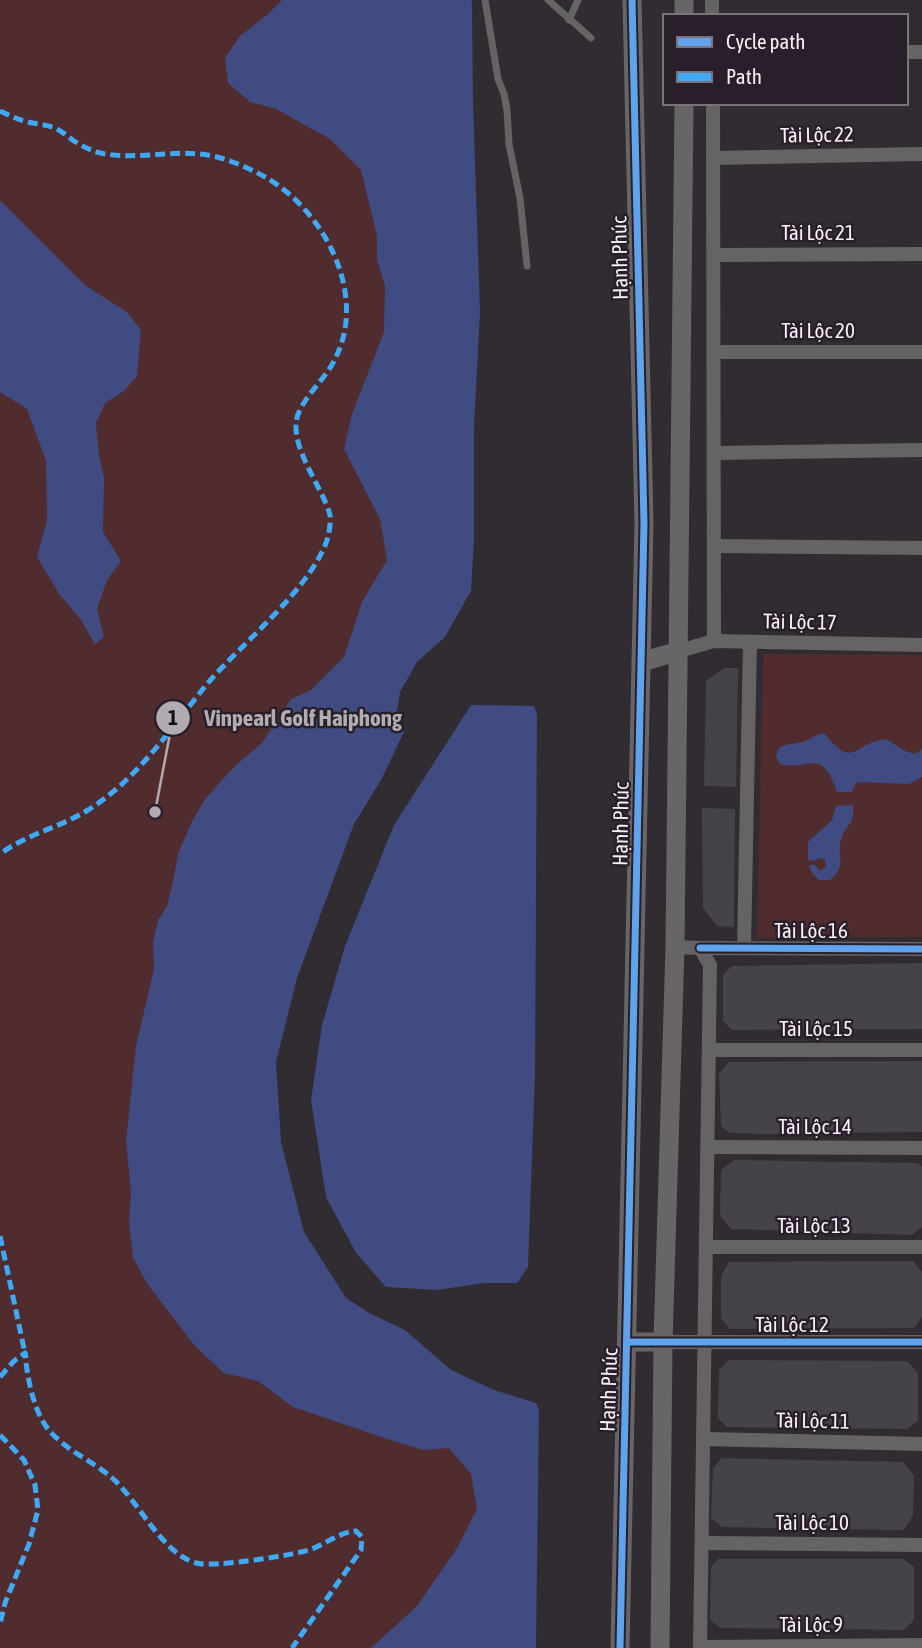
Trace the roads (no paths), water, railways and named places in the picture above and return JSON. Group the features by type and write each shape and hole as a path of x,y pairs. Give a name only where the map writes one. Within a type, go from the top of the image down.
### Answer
{"street":[{"name":"Hạnh Phúc","path":"620,1648 644,523 632,0"},
{"path":"660,1648 663,1342 675,947 684,105"},
{"path":"713,105 714,641"},
{"name":"Tài Lộc 22","path":"713,158 922,154"},
{"name":"Tài Lộc 21","path":"713,255 922,254"},
{"name":"Tài Lộc 20","path":"714,352 922,352"},
{"path":"715,453 922,450"},
{"path":"715,546 922,548"},
{"name":"Tài Lộc 17","path":"679,651 714,641 922,645"},
{"path":"744,948 750,642"},
{"path":"641,662 679,651"},
{"name":"Tài Lộc 16","path":"675,947 922,949"},
{"path":"700,948 710,965 700,1647"},
{"name":"Tài Lộc 15","path":"709,1050 922,1050"},
{"name":"Tài Lộc 14","path":"708,1147 922,1148"},
{"name":"Tài Lộc 13","path":"706,1247 922,1247"},
{"path":"628,1342 663,1342"},
{"name":"Tài Lộc 12","path":"663,1342 922,1342"},
{"name":"Tài Lộc 11","path":"704,1439 922,1444"},
{"name":"Tài Lộc 10","path":"702,1544 922,1545"},
{"name":"Tài Lộc 9","path":"700,1647 922,1645"}],"lane":[{"path":"485,0 498,79 508,110 509,144 520,198 527,266"},
{"path":"548,0 591,37"},
{"path":"569,20 578,0"}],"water":[{"path":"282,0 472,2 480,312 474,427 471,591 445,637 417,662 400,692 396,718 404,732 381,780 354,824 297,978 276,1062 281,1142 304,1232 346,1298 371,1314 405,1330 451,1370 494,1390 536,1403 539,1410 536,1648 371,1648 417,1606 459,1545 477,1509 471,1474 449,1448 423,1450 384,1438 293,1407 258,1381 224,1373 195,1346 148,1285 133,1258 126,1141 136,1046 154,969 153,942 158,920 167,906 178,854 192,821 206,798 235,766 262,743 291,699 311,690 344,657 362,602 387,560 380,519 344,449 352,414 384,332 385,286 377,260 377,236 361,170 330,139 276,109 250,102 228,83 225,58 240,36"},
{"path":"0,200 86,286 127,312 141,330 137,376 124,391 105,403 96,423 104,478 103,532 121,561 107,580 97,609 104,637 95,644 37,557 47,520 46,461 27,409 0,392"},
{"path":"471,705 534,706 537,715 535,1074 528,1267 517,1283 485,1283 436,1290 386,1287 356,1253 326,1197 311,1100 322,1025 345,946 394,825"},
{"path":"824,733 842,751 848,753 886,739 915,754 922,749 922,777 909,784 858,782 852,792 837,792 831,778 820,765 780,764 776,757 778,749"},
{"path":"853,805 852,821 840,843 839,869 830,880 819,880 809,865 815,865 820,871 826,867 825,860 808,860 808,842 832,820 836,806"}],"place":[{"name":"Vinpearl Golf Haiphong","path":"155,812"}]}
